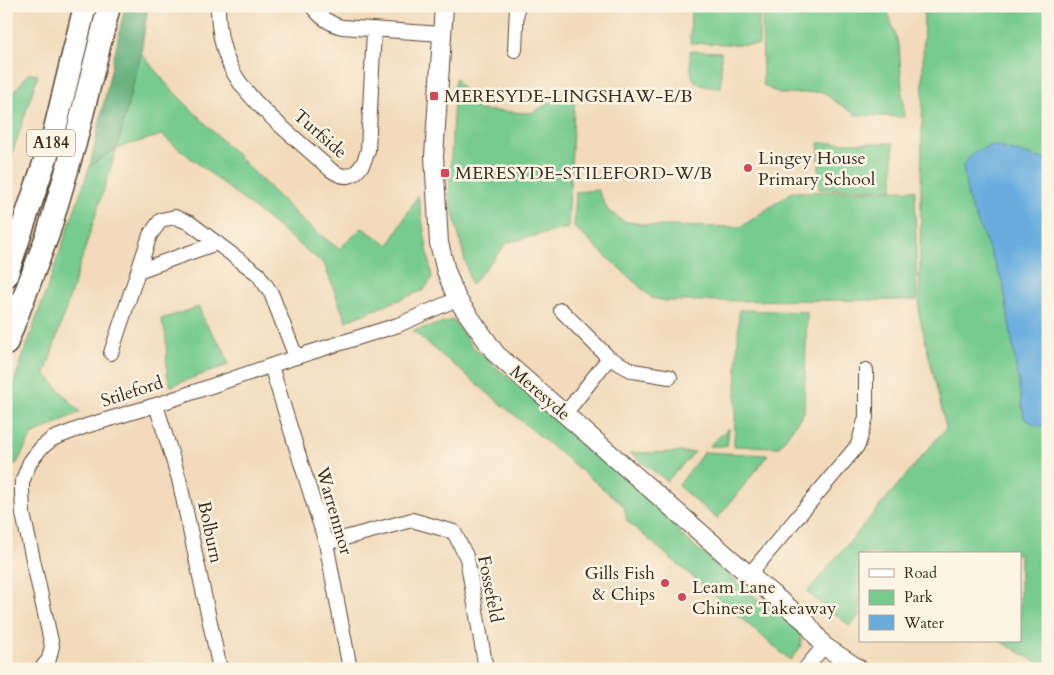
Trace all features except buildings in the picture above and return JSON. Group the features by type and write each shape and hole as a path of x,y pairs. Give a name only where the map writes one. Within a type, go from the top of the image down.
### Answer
{"highway":[{"name":"A184","path":"6,276 53,137 85,6"},
{"name":"A184","path":"6,344 48,234 75,143 109,6"}],"street":[{"name":"Turfside","path":"218,6 220,38 230,67 242,86 257,104 336,174 342,176 349,176 361,167 368,150 374,30"},
{"path":"312,6 323,19 334,25 374,30 442,34"},
{"name":"Meresyde","path":"444,6 434,156 439,243 446,271 457,299 496,354 749,576 806,622 824,646 859,669"},
{"path":"515,50 518,6"},
{"path":"111,353 150,235 161,220 175,217 190,223 258,274 271,293 296,357"},
{"path":"138,271 217,244"},
{"name":"Stileford","path":"41,669 49,659 52,646 24,514 22,482 30,462 40,448 52,438 398,325 457,299"},
{"path":"561,310 609,358 633,371 670,377"},
{"path":"565,414 609,358"},
{"name":"Warrenmor","path":"271,366 326,543 350,669"},
{"path":"749,576 858,446 866,417 866,370"},
{"name":"Bolburn","path":"156,405 179,479 220,669"},
{"name":"Fossefeld","path":"326,543 412,520 454,532 467,558 486,669"},
{"path":"805,669 824,646"}],"green space":[{"path":"125,6 148,6 141,53 117,148 90,166"},
{"path":"691,6 759,6 759,45 690,43"},
{"path":"762,6 886,6 899,46 904,117 856,115 824,92 779,94 763,85"},
{"path":"924,6 1048,6 1048,669 1002,642 1022,642 1022,552 859,552 859,615 850,626 807,592 946,428 919,314"},
{"path":"690,51 721,52 721,88 703,86 694,80"},
{"path":"141,53 169,87 304,222 339,249 362,228 389,245 418,195 432,278 424,290 346,321 324,264 162,135 117,148 45,374 80,412 32,435 17,463 6,470 6,405 90,166 117,147"},
{"path":"29,73 38,75 6,172 6,102"},
{"path":"455,78 478,110 531,113 575,89 568,228 508,242 471,285 449,196"},
{"path":"819,143 893,143 893,189 819,189"},
{"path":"598,190 608,211 623,221 654,226 741,227 792,192 915,190 917,300 665,301 652,298 574,227 576,192"},
{"path":"199,307 204,321 224,350 228,365 171,386 167,374 166,335 161,319"},
{"path":"739,310 807,312 804,412 779,447 734,446"},
{"path":"453,320 472,346 683,529 680,534 761,602 764,598 795,626 801,640 800,647 790,660 627,521 624,506 413,331"},
{"path":"729,428 727,446 709,446"},
{"path":"695,452 667,481 630,453"},
{"path":"704,452 768,455 717,519 678,486"}],"water":[{"path":"991,145 1048,160 1048,426 1035,425 1024,418 1003,283 968,199 963,166 973,153"}],"place":[{"name":"MERESYDE-LINGSHAW-E/B","path":"434,96"},
{"name":"Lingey House Primary School","path":"748,168"},
{"name":"MERESYDE-STILEFORD-W/B","path":"445,173"},
{"name":"Gills Fish & Chips","path":"665,583"},
{"name":"Leam Lane Chinese Takeaway","path":"682,597"}]}
